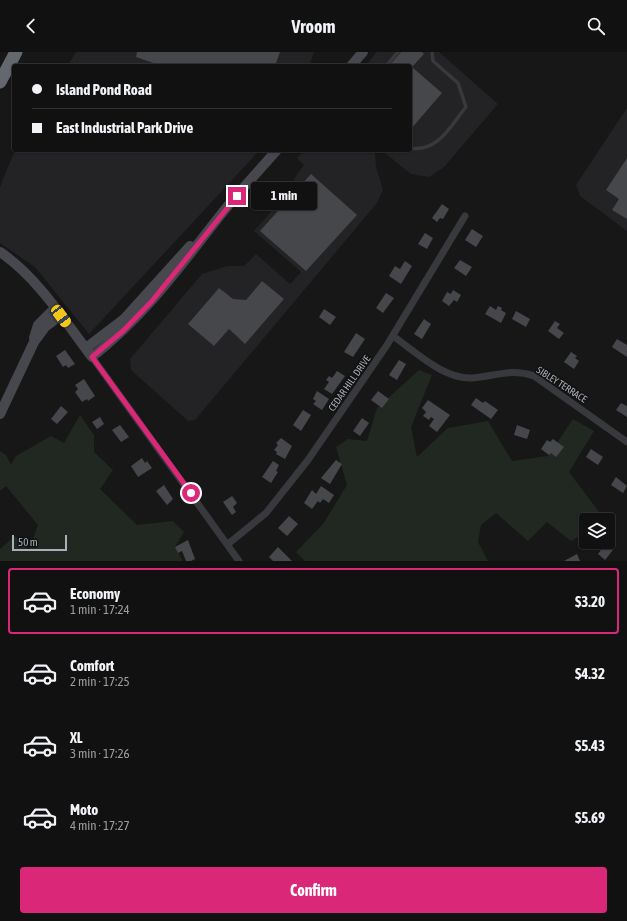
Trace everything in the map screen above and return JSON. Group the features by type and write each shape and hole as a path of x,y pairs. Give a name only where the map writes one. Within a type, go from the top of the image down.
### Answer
{"highway":[{"path":"0,82 16,52"}],"street":[{"path":"353,64 364,52"},
{"path":"89,353 123,331 152,301 186,261 214,222 275,152"},
{"name":"CEDAR HILL DRIVE","path":"228,544 266,513 308,460 393,336 465,216"},
{"path":"0,252 23,270 58,312 239,561"},
{"path":"0,414 34,342 58,312"},
{"name":"SIBLEY TERRACE","path":"393,336 440,369 456,376 473,378 516,372 534,376 627,442"}],"lane":[{"path":"388,64 398,52"},
{"path":"412,148 427,148 437,142 466,106 458,83 433,61 432,52"}],"shaded area":[{"path":"76,52 314,52 310,64 68,64"},
{"path":"377,52 439,52 498,104 444,167 429,177 411,174 384,152 412,152 412,64 367,64"},
{"path":"627,108 627,231 580,196 576,185"},
{"path":"14,152 258,152 89,334 35,267 0,243 0,187"},
{"path":"303,152 375,152 376,167 383,190 377,203 195,420 188,421 131,370 130,359 202,274 227,266 244,266 256,254 290,284 301,272 254,231 293,187 294,179 304,165 297,158"},
{"path":"419,370 432,375 411,427 417,457 448,428 488,421 512,461 548,456 573,419 594,431 569,472 600,513 579,513 579,536 571,541 547,522 528,541 496,513 481,525 478,542 488,561 305,561 296,552 323,524 347,485 336,447 348,439 367,441 377,408"},
{"path":"80,415 94,435 94,452 113,470 100,489 137,525 173,521 184,532 175,547 183,561 0,561 0,549 15,536 29,550 38,525 6,486 0,491 0,451 6,455 11,465 16,456 51,436 64,443"}],"building":[{"path":"137,52 280,52 276,64 156,64 136,57"},
{"path":"401,52 422,52 424,54 412,67 412,64 391,64"},
{"path":"412,67 442,93 412,128"},
{"path":"627,158 627,219 612,210 619,199 606,190"},
{"path":"311,174 357,215 306,271 260,231"},
{"path":"442,204 449,209 443,219 440,218 437,222 432,218"},
{"path":"472,229 483,236 476,247 465,240"},
{"path":"425,233 433,238 427,249 418,244"},
{"path":"460,260 472,267 466,276 454,268"},
{"path":"405,261 412,266 401,284 389,276 395,266 400,269"},
{"path":"262,281 284,299 245,344 229,329 214,346 188,324 219,288 233,299 246,300"},
{"path":"453,290 461,295 457,302 454,300 449,306 442,301 447,292 451,294"},
{"path":"386,293 394,298 383,313 376,308"},
{"path":"490,306 496,310 498,306 506,313 501,323 485,314"},
{"path":"324,309 336,317 330,325 319,317"},
{"path":"516,311 530,319 526,327 512,319"},
{"path":"424,319 431,324 422,339 414,334"},
{"path":"555,321 560,324 557,328 564,333 559,339 548,331"},
{"path":"356,333 365,339 353,357 344,352"},
{"path":"617,339 627,345 627,357 612,347"},
{"path":"65,350 75,364 68,368 66,365 63,367 56,356"},
{"path":"571,352 577,356 575,358 579,361 574,369 564,362"},
{"path":"399,360 406,364 397,380 389,375"},
{"path":"337,371 345,376 332,394 324,389 329,382 326,380 329,376 332,378"},
{"path":"84,379 95,396 88,401 87,399 82,402 75,392 78,389 75,385"},
{"path":"317,391 329,399 322,410 313,404 316,401 313,399"},
{"path":"378,391 389,399 382,408 371,400"},
{"path":"476,398 483,403 485,401 498,410 491,419 471,405"},
{"path":"428,400 450,415 437,432 429,426 434,419 431,417 429,420 423,416 426,412 422,408"},
{"path":"621,403 627,406 627,417 616,410"},
{"path":"61,406 68,412 57,424 51,419"},
{"path":"303,410 311,415 301,431 293,425"},
{"path":"100,417 104,424 97,429 92,422"},
{"path":"362,418 369,423 360,436 353,431"},
{"path":"120,425 129,437 121,442 112,430"},
{"path":"517,425 530,430 527,439 514,435"},
{"path":"281,438 292,446 285,459 276,454 277,452 274,450 278,445 276,443"},
{"path":"553,439 564,447 556,457 551,453 549,455 541,449 547,440 550,442"},
{"path":"591,449 603,457 598,465 586,457"},
{"path":"142,458 145,463 147,461 152,468 138,477 131,466"},
{"path":"336,460 342,464 330,484 321,478"},
{"path":"273,461 279,465 276,471 278,472 271,483 262,477"},
{"path":"616,477 627,486 623,493 611,485"},
{"path":"164,485 173,499 167,505 156,491"},
{"path":"321,486 334,495 329,503 323,499 320,503 318,501 312,509 304,503 312,490 316,494"},
{"path":"232,496 237,503 233,507 236,512 232,515 223,502"},
{"path":"289,516 298,524 287,536 278,528"},
{"path":"188,540 195,559 191,561 186,561 182,551 178,553 175,547"},
{"path":"278,547 292,561 273,561 269,557"},
{"path":"602,549 613,550 605,560 598,554"},
{"path":"577,554 580,561 564,561"}],"route":[{"path":"191,493 92,357 123,331 152,301 177,272 206,235 214,222 237,196"}]}
